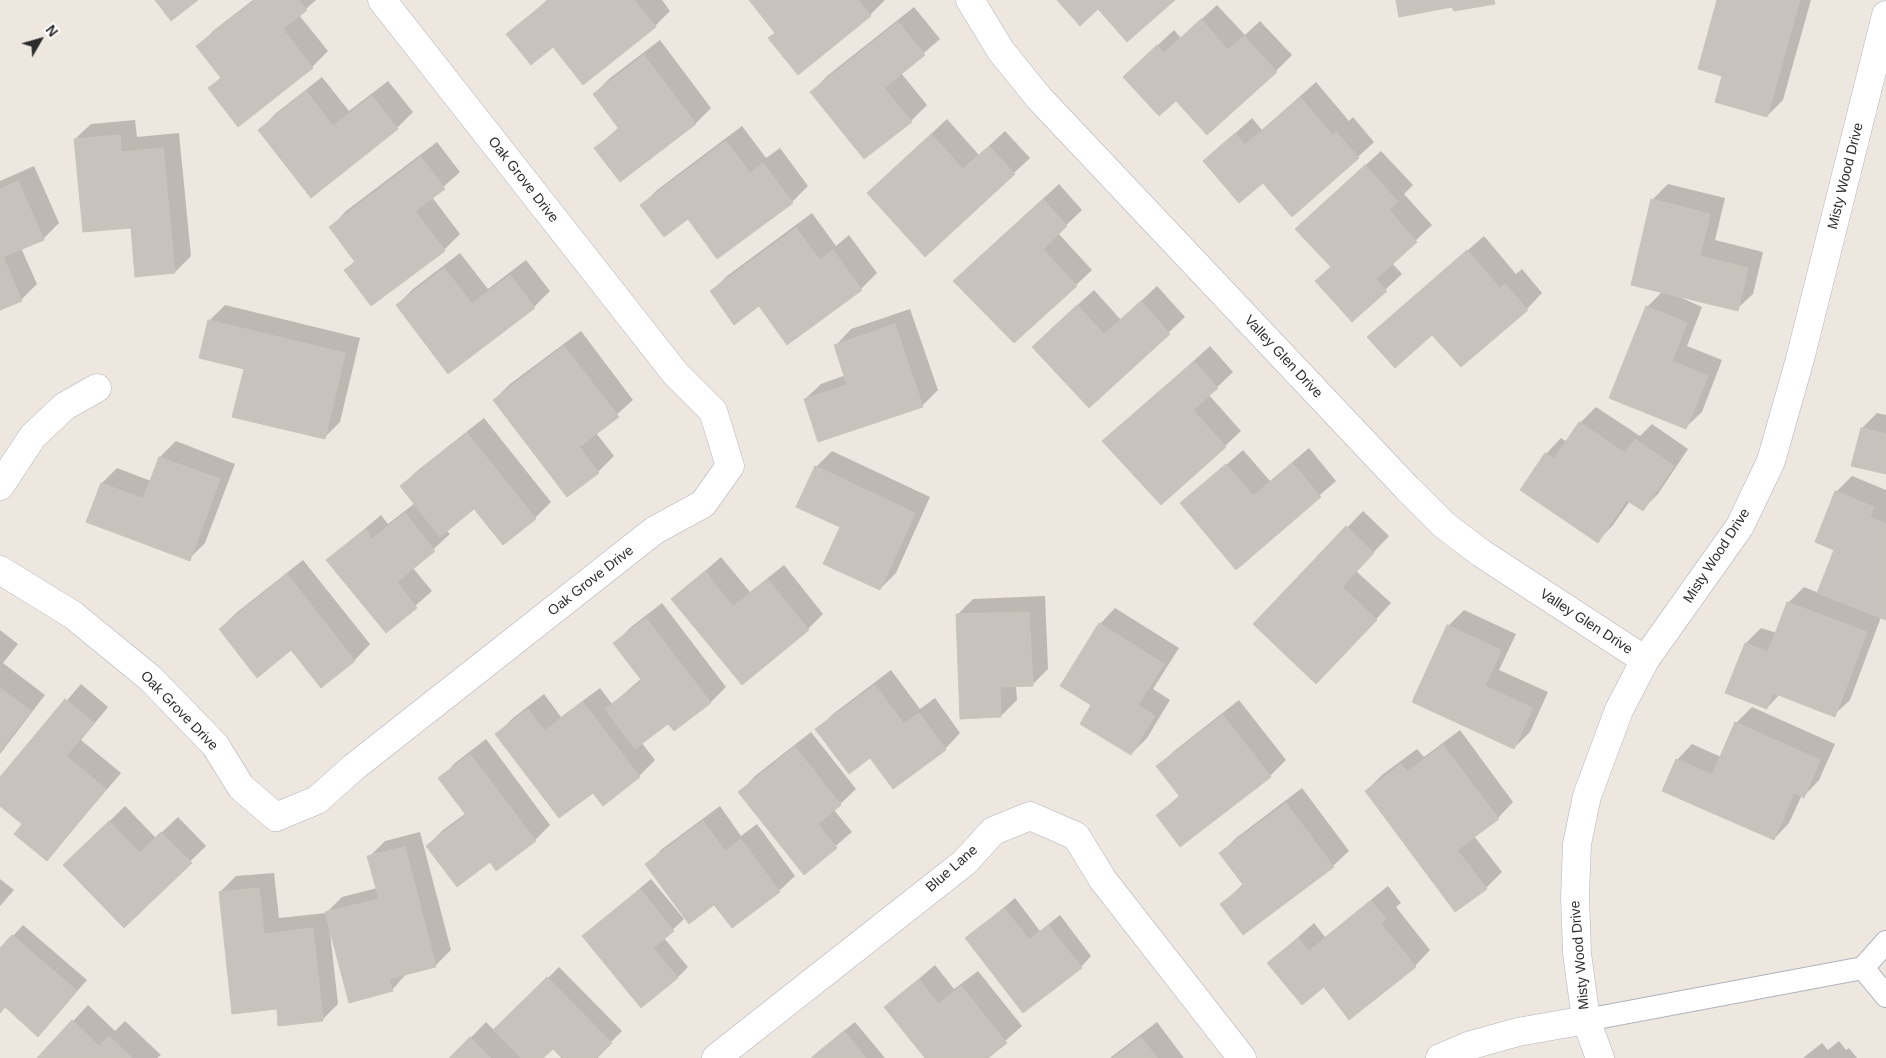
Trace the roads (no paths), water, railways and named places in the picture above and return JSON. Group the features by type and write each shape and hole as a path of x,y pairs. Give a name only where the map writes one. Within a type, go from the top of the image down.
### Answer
{"street":[{"name":"Oak Grove Drive","path":"0,570 73,615 150,678 215,745 241,787 276,817 317,800 354,767 655,530 703,504 730,466 714,412 674,373 382,0"},
{"name":"Valley Glen Drive","path":"970,0 1001,51 1039,98 1444,525 1481,553 1645,660"},
{"name":"Misty Wood Drive","path":"1600,1058 1586,1020 1577,953 1575,897 1577,844 1587,796 1619,710 1645,660 1740,526 1771,461 1800,359 1886,15"},
{"path":"0,486 33,436 65,406 97,388"},
{"name":"Blue Lane","path":"716,1058 965,862 993,831 1030,816 1076,836 1102,880 1242,1058"},
{"path":"1440,1058 1468,1046 1518,1032 1586,1020"}],"lane":[{"path":"1586,1020 1864,968 1886,942"},
{"path":"1864,968 1886,996"}]}
